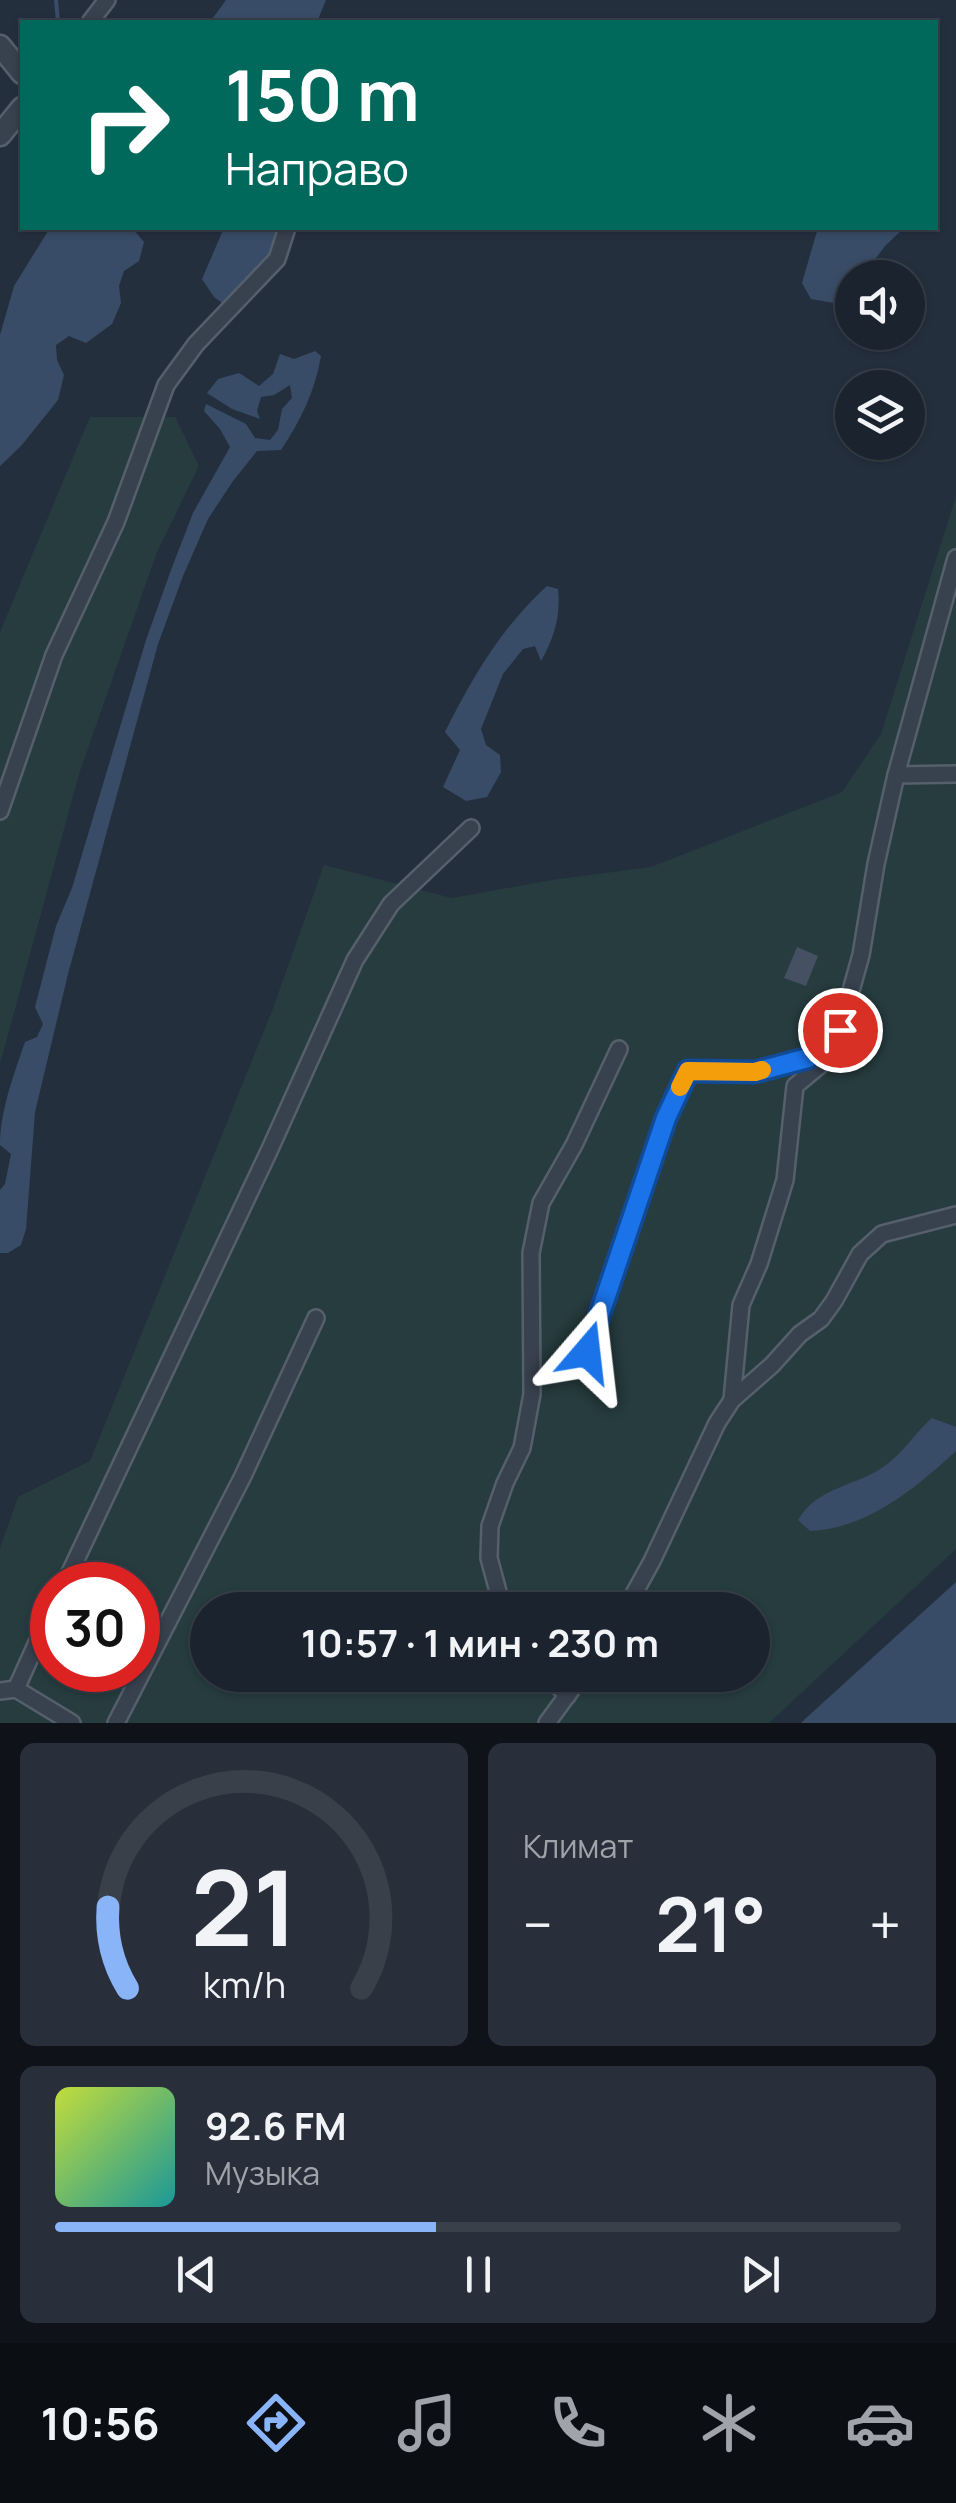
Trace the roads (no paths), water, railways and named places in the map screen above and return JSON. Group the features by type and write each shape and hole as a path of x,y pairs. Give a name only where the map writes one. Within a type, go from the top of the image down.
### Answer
{"street":[{"path":"92,20 108,0"},
{"path":"0,46 20,71"},
{"path":"0,135 20,110"},
{"path":"0,811 54,655 116,522 166,385 196,344 276,259 286,230"},
{"path":"587,1352 666,1118 688,1071 755,1072 808,1058 840,1030 861,955 896,775 956,558"},
{"path":"896,775 956,774"},
{"path":"75,1562 355,960 391,904 471,828"},
{"path":"732,1400 742,1305 784,1180 795,1086 824,1061 832,1038"},
{"path":"498,1592 489,1558 490,1526 522,1448 532,1394 531,1254 541,1203 574,1145 619,1049"},
{"path":"635,1592 717,1423 732,1400 800,1334 821,1319 860,1254 882,1234 956,1215"},
{"path":"116,1723 244,1476 316,1318"},
{"path":"30,1650 8,1690 72,1723"},
{"path":"565,1692 568,1695"},
{"path":"546,1723 570,1692"}],"water":[{"path":"226,0 326,0 318,20 211,20"},
{"path":"49,230 134,230 144,242 139,261 124,271 119,286 121,303 112,324 86,343 69,336 56,345 64,375 58,400 0,466 0,335 14,286"},
{"path":"223,230 281,230 275,253 225,305 202,279"},
{"path":"818,230 902,230 875,260 835,260 834,303 811,299 802,283"},
{"path":"315,351 321,356 318,369 295,428 281,450 257,451 208,519 158,644 68,974 35,1112 26,1229 21,1245 0,1253 0,1190 5,1184 11,1154 0,1145 8,1093 25,1042 37,1037 43,1024 35,1007 56,926 72,888 146,640 193,513 230,447 204,411 206,404 246,424 255,438 270,440 278,430 282,409 292,398 290,385 274,395 261,397 257,411 260,419 232,409 207,393 218,379 239,373 259,386 273,374 280,354 294,359"},
{"path":"547,586 558,589 553,635 541,661 535,646 523,649 503,674 481,729 486,745 500,755 501,772 487,797 466,801 443,787 460,750 445,732 489,654"},
{"path":"932,1418 956,1427 956,1451 907,1492 852,1523 810,1531 798,1520 827,1493 886,1465"},
{"path":"956,1582 956,1723 801,1723 805,1719"}],"waterway":[{"path":"56,0 58,20"}]}
